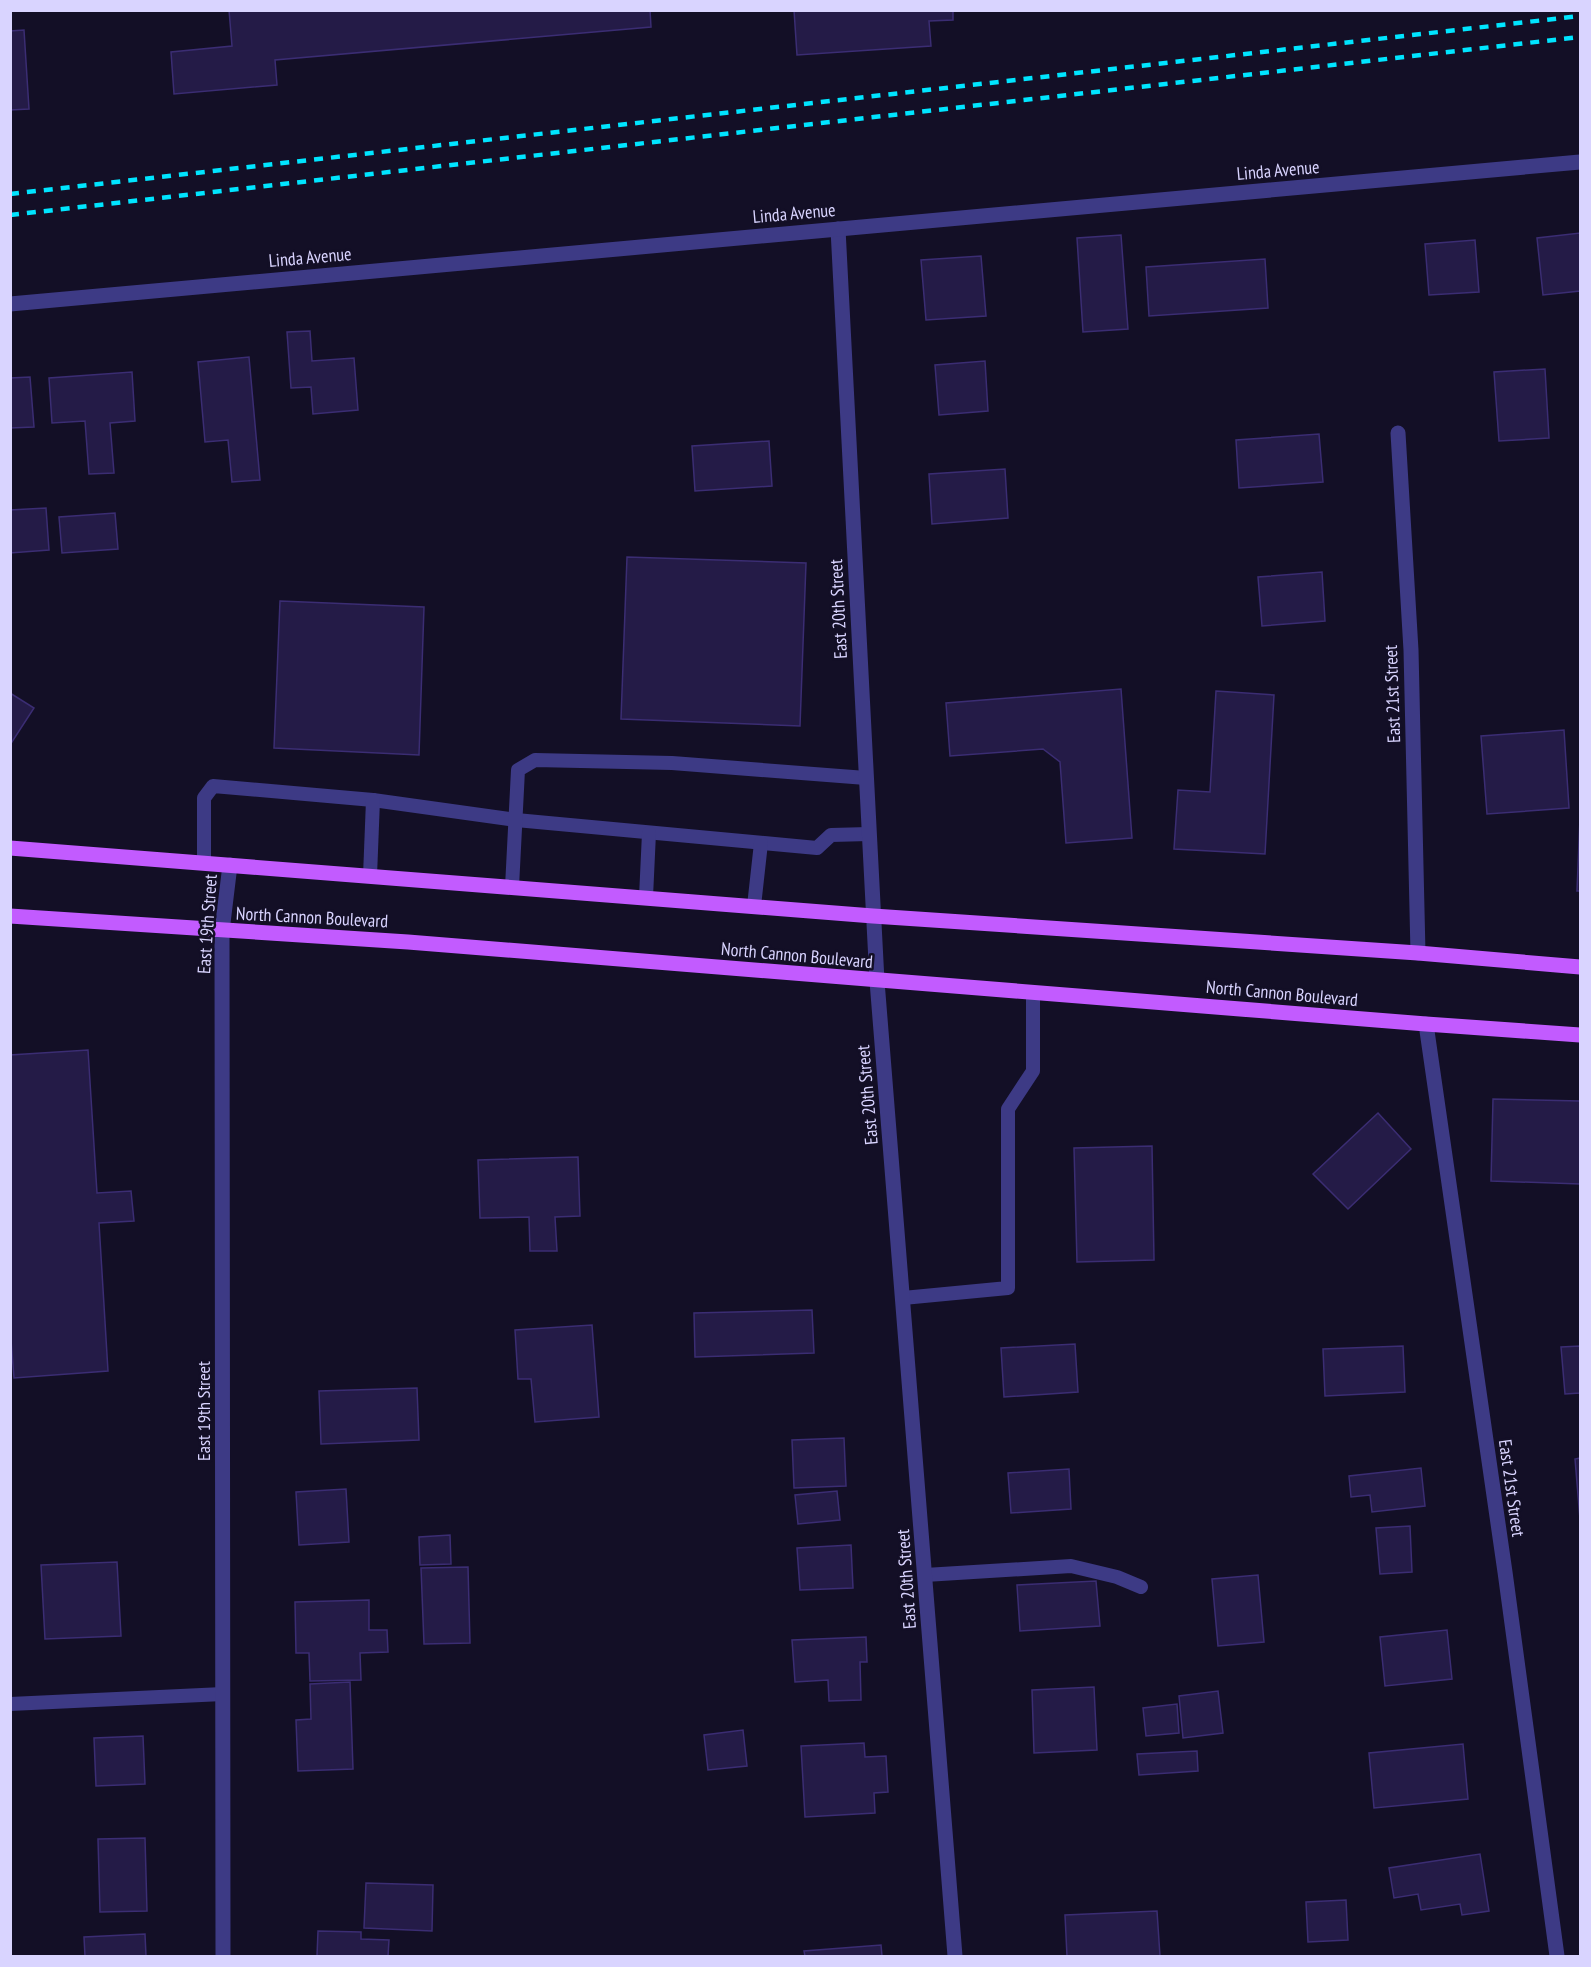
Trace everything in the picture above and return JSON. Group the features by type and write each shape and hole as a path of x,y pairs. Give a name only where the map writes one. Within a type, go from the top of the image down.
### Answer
{"main road":[{"path":"10,848 873,916 1418,953 1581,967"},
{"name":"North Cannon Boulevard","path":"10,916 408,942 877,981 1581,1035"}],"street":[{"name":"Linda Avenue","path":"10,304 1581,162"},
{"name":"East 20th Street","path":"838,229 877,981 955,1956"},
{"name":"East 21st Street","path":"1398,433 1411,650 1418,953"},
{"name":"East 19th Street","path":"223,1956 222,931 230,865"},
{"name":"East 21st Street","path":"1426,1024 1505,1572 1557,1956"}],"lane":[{"path":"512,887 518,770 536,760 672,763 866,778"},
{"path":"204,862 204,798 213,786 373,800 516,820 817,848 831,835 868,834"},
{"path":"370,876 373,800"},
{"path":"646,897 648,833"},
{"path":"754,906 761,843"},
{"path":"903,1298 1008,1288 1008,1109 1033,1071 1033,993"},
{"path":"925,1575 1071,1566 1118,1577 1141,1587"},
{"path":"10,1704 223,1694"}],"building":[{"path":"229,10 650,10 651,27 275,60 277,85 174,94 171,52 232,46"},
{"path":"794,10 953,10 953,20 929,21 931,46 797,55"},
{"path":"24,30 29,109 10,110 10,31"},
{"path":"1580,233 1580,291 1543,295 1537,238"},
{"path":"1121,235 1128,329 1083,332 1077,238"},
{"path":"1475,240 1479,292 1429,295 1425,244"},
{"path":"981,256 986,316 926,320 921,260"},
{"path":"1265,259 1268,308 1149,316 1146,267"},
{"path":"310,331 312,361 354,358 358,410 313,414 311,387 291,388 287,332"},
{"path":"249,357 260,480 232,482 228,440 205,442 198,362"},
{"path":"985,361 988,411 939,415 935,365"},
{"path":"1545,369 1549,438 1499,441 1494,372"},
{"path":"132,372 135,421 110,423 114,473 89,474 85,421 52,423 49,378"},
{"path":"30,377 34,427 10,428 10,378"},
{"path":"1319,434 1323,482 1239,488 1236,440"},
{"path":"769,441 772,486 695,491 692,446"},
{"path":"1005,469 1008,518 932,524 929,474"},
{"path":"46,508 49,550 10,553 10,510"},
{"path":"115,513 118,549 62,553 59,517"},
{"path":"627,557 806,563 800,726 621,719"},
{"path":"1322,572 1325,621 1262,626 1258,577"},
{"path":"280,601 424,607 419,755 274,748"},
{"path":"1121,689 1132,838 1066,843 1060,762 1043,749 950,756 946,703"},
{"path":"1216,691 1274,695 1265,854 1174,849 1178,790 1210,792"},
{"path":"10,693 34,708 10,745"},
{"path":"1564,730 1569,808 1487,814 1481,736"},
{"path":"1580,818 1580,891 1577,891"},
{"path":"88,1050 97,1193 131,1191 134,1221 99,1223 108,1371 14,1378 10,1327 10,1055"},
{"path":"1493,1099 1580,1101 1580,1184 1491,1181"},
{"path":"1378,1113 1411,1149 1348,1209 1313,1174"},
{"path":"1152,1146 1154,1260 1077,1262 1074,1148"},
{"path":"578,1157 580,1216 555,1217 557,1251 530,1251 529,1217 480,1218 478,1160"},
{"path":"812,1310 814,1353 695,1357 694,1313"},
{"path":"592,1325 599,1417 535,1422 531,1379 518,1379 515,1330"},
{"path":"1075,1344 1078,1392 1004,1397 1001,1348"},
{"path":"1403,1346 1405,1392 1325,1396 1323,1349"},
{"path":"1580,1346 1580,1393 1565,1394 1561,1347"},
{"path":"417,1388 419,1440 321,1444 319,1391"},
{"path":"844,1438 846,1486 794,1488 792,1440"},
{"path":"1580,1458 1580,1519 1575,1459"},
{"path":"1421,1468 1425,1506 1372,1512 1370,1495 1351,1497 1349,1476"},
{"path":"1069,1469 1071,1509 1011,1513 1008,1473"},
{"path":"346,1489 349,1542 299,1545 296,1492"},
{"path":"837,1491 840,1520 798,1524 795,1495"},
{"path":"1410,1526 1412,1572 1380,1574 1376,1528"},
{"path":"450,1535 451,1564 420,1565 419,1537"},
{"path":"851,1545 853,1588 800,1590 797,1548"},
{"path":"117,1562 121,1636 45,1639 41,1565"},
{"path":"468,1567 470,1643 424,1644 421,1568"},
{"path":"1258,1575 1264,1642 1218,1646 1212,1579"},
{"path":"1096,1581 1100,1626 1020,1631 1017,1585"},
{"path":"369,1600 369,1630 387,1630 388,1652 360,1653 361,1680 310,1681 309,1653 296,1653 295,1602"},
{"path":"1447,1630 1452,1679 1385,1686 1380,1637"},
{"path":"866,1637 867,1662 860,1662 861,1700 829,1701 828,1680 795,1682 792,1640"},
{"path":"350,1682 353,1769 298,1771 296,1720 311,1719 310,1684"},
{"path":"1094,1687 1097,1750 1034,1753 1032,1690"},
{"path":"1218,1691 1223,1733 1183,1738 1179,1696"},
{"path":"1177,1704 1179,1733 1146,1736 1143,1708"},
{"path":"743,1730 747,1766 708,1770 704,1735"},
{"path":"143,1736 145,1784 96,1786 94,1738"},
{"path":"864,1743 865,1757 886,1756 888,1792 874,1793 875,1813 805,1817 801,1746"},
{"path":"1463,1744 1468,1799 1374,1808 1369,1753"},
{"path":"1197,1751 1198,1771 1139,1775 1137,1754"},
{"path":"145,1838 147,1911 100,1912 98,1839"},
{"path":"1480,1854 1489,1911 1462,1915 1460,1904 1421,1910 1418,1894 1394,1898 1389,1868"},
{"path":"366,1883 433,1885 432,1931 364,1928"},
{"path":"1346,1900 1348,1940 1308,1942 1306,1902"},
{"path":"1157,1911 1160,1956 1067,1956 1065,1915"},
{"path":"318,1931 361,1932 361,1939 389,1940 388,1956 317,1956"},
{"path":"145,1934 146,1956 85,1956 84,1937"},
{"path":"881,1945 882,1956 805,1956 804,1951"}],"railway":[{"path":"10,194 1580,16"},
{"path":"10,215 1580,37"}]}
